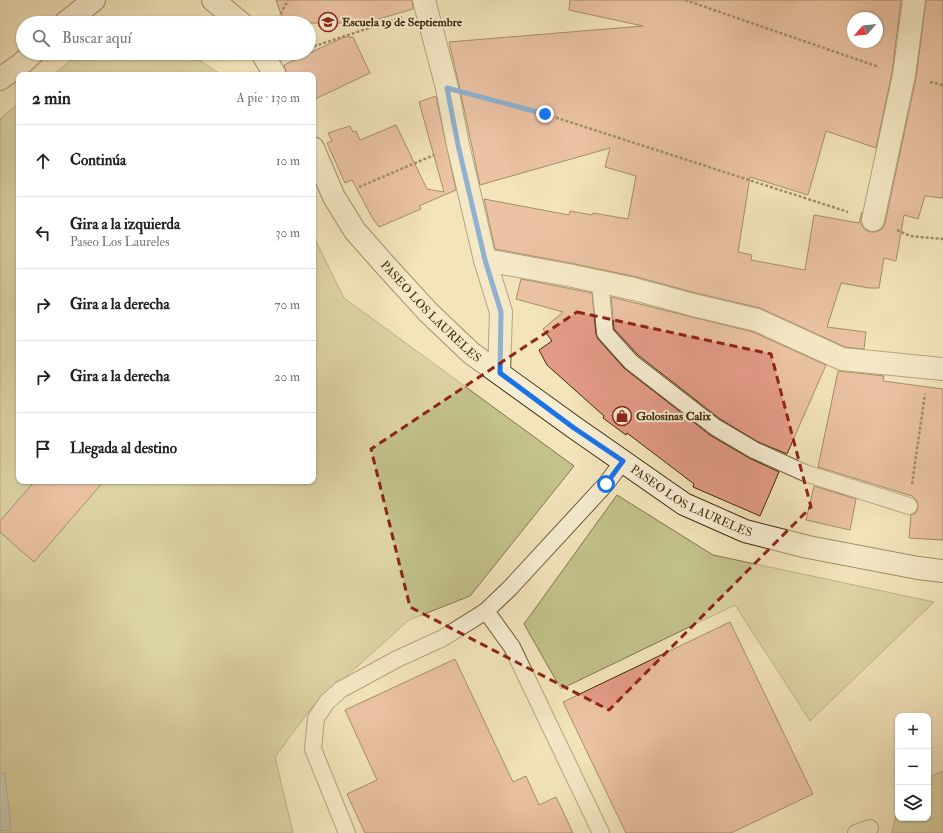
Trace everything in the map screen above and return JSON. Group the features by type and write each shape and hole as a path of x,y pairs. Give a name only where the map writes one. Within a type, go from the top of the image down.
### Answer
{"street":[{"path":"74,16 94,0"},
{"path":"213,0 232,16"},
{"path":"873,220 904,75 914,0"},
{"path":"426,4 447,88 458,145 485,260 501,312 500,373"},
{"path":"0,79 25,60"},
{"path":"266,60 273,72"},
{"name":"PASEO LOS LAURELES","path":"316,155 334,197 355,231 428,312 471,353 574,428 684,504 745,531 816,549 918,568 943,571"},
{"path":"485,260 634,289 693,306 757,320 842,359 936,369"}],"lane":[{"path":"600,282 605,333 631,362 715,427 754,450 805,473 909,506"},
{"path":"347,833 314,749 316,718 327,702 340,690 397,659 442,638 486,611 510,588 600,490 623,461"},
{"path":"486,611 512,647 601,833"}],"path":[{"path":"280,16 288,0"},
{"path":"685,0 904,75"},
{"path":"316,45 426,4"},
{"path":"447,88 545,114 873,220 910,236 943,239"},
{"path":"334,197 458,145"},
{"path":"909,506 936,369"}],"highlighted area":[{"path":"577,312 771,354 811,507 609,710 410,607 371,449"}],"shaded area":[{"path":"71,60 199,60 217,72 57,72"},
{"path":"16,106 16,484 316,484 316,241 344,298 574,466 470,596 409,620 312,707 275,757 293,833 0,833 0,119"},
{"path":"617,495 713,555 934,602 810,721 735,605 561,689 524,624"},
{"path":"943,771 943,833 892,833 895,818 895,821 931,821 931,777"}],"water":[{"path":"5,773 11,830 0,831 0,774"}],"building":[{"name":"Escuela 19 de Septiembre","path":"276,0 412,0 413,9 365,23 316,23 316,16 282,16"},
{"path":"570,0 901,0 892,73 876,148 826,131 808,195 750,177 738,252 752,255 751,260 805,270 814,215 859,223 862,212 861,224 865,230 876,232 882,229 885,223 916,78 926,0 943,0 943,198 925,196 918,219 904,215 896,261 884,258 879,288 869,288 841,283 827,327 866,332 864,349 845,347 760,308 637,277 495,249 484,199 569,215 570,211 628,219 636,176 605,167 610,148 480,185 449,42 643,26 569,10"},
{"path":"344,37 353,37 370,73 316,99 316,72 286,72 284,65 295,60 316,60 316,50"},
{"path":"436,96 456,190 419,206 421,209 379,227 373,219 352,180 345,183 327,143 332,141 328,133 350,126 353,132 356,131 360,140 396,125 427,189 444,192 419,102"},
{"path":"521,279 592,293 596,334 598,339 624,368 710,435 749,458 779,472 760,516 693,487 694,484 627,433 626,435 603,418 604,416 547,365 539,350 552,341 543,329 563,312 516,299"},
{"path":"611,297 753,332 826,365 787,454 758,442 720,419 638,355 614,329"},
{"path":"838,371 884,376 883,381 943,389 943,540 909,538 911,515 916,513 918,508 916,500 912,496 818,467"},
{"path":"32,484 101,484 34,562 0,532 0,521"},
{"path":"814,486 856,499 850,530 806,520"},
{"path":"730,622 813,794 731,833 626,833 563,702"},
{"path":"455,659 513,782 526,776 539,805 556,797 573,833 365,833 347,794 377,780 345,710"}],"place":[{"name":"Escuela 19 de Septiembre","path":"328,22"},
{"name":"Golosinas Calix","path":"622,416"}],"route":[{"path":"545,114 447,88 458,145 485,260 501,312 500,373 574,428 623,461 606,484"}]}
